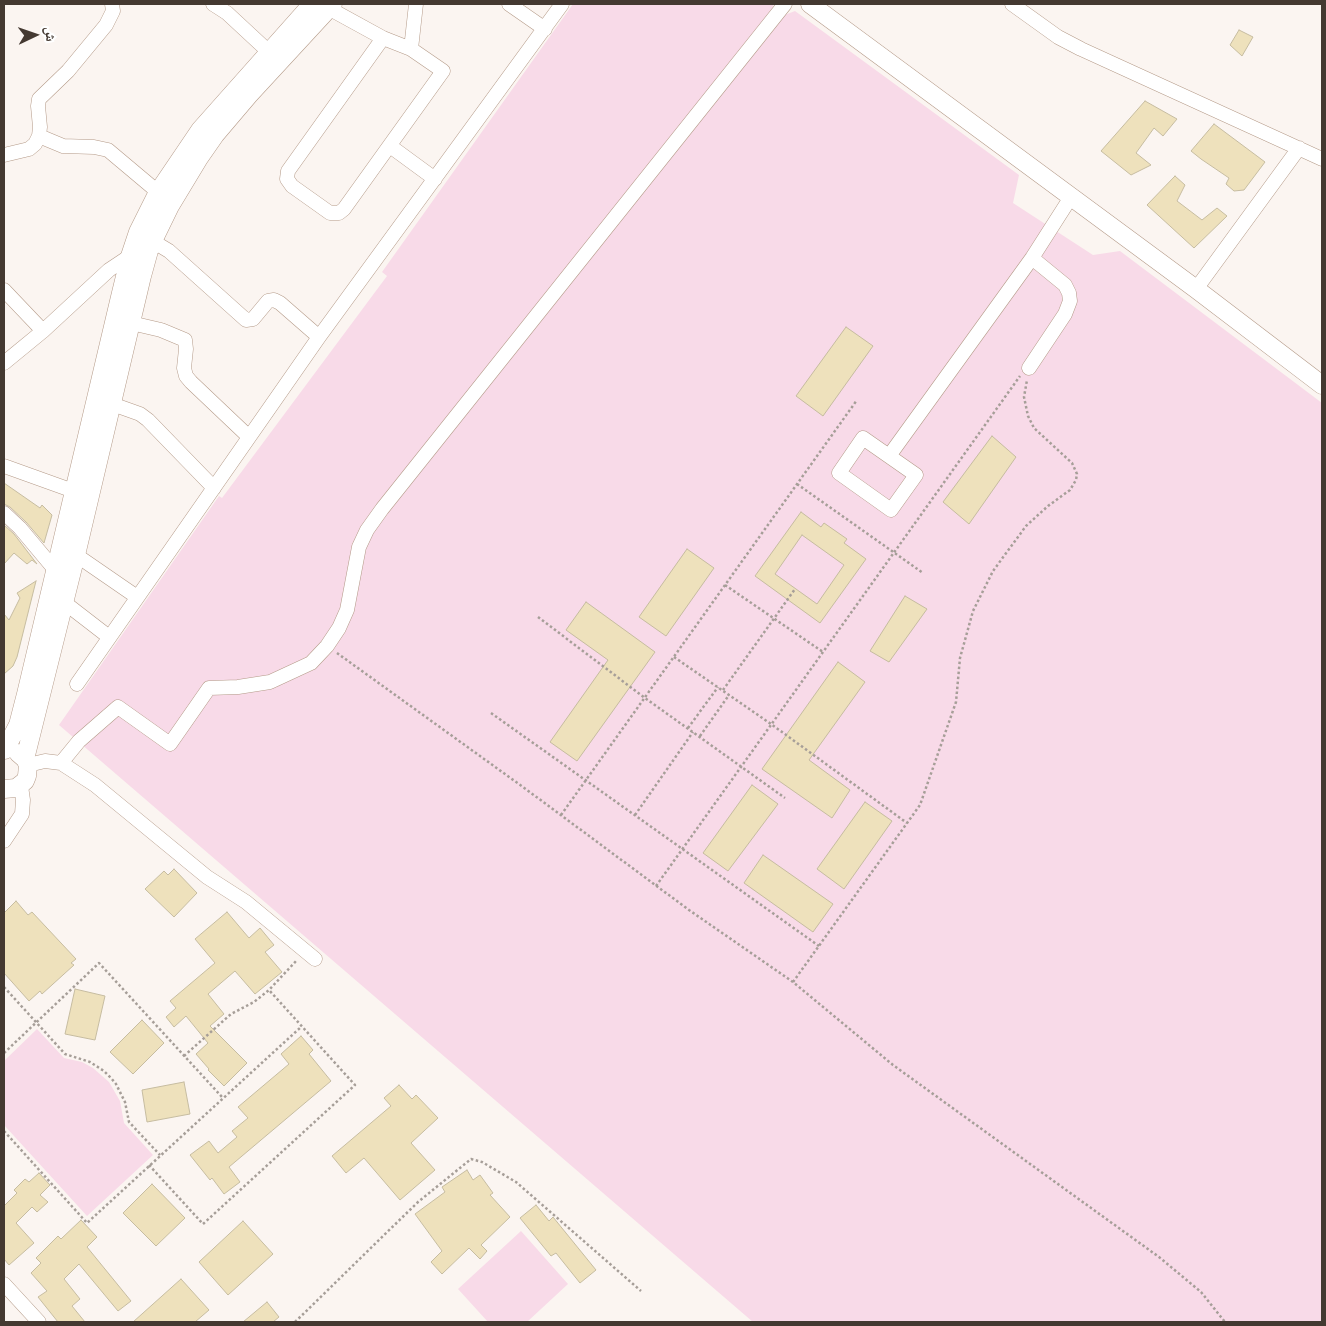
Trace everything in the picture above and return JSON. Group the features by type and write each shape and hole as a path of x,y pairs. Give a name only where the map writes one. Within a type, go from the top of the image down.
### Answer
{"main road":[{"path":"9,790 27,776 26,762 76,555 82,494 130,256 138,232 158,192 200,130 312,4"},
{"path":"810,4 1196,289 1322,385"},
{"path":"26,762 17,752 4,750 18,725 56,571 112,404 150,247 170,206 215,135 328,5"}],"street":[{"path":"4,155 29,149 35,144 40,136 38,106 40,99 68,71 106,25 113,11 112,4"},
{"path":"213,4 231,8 269,52"},
{"path":"411,48 416,4"},
{"path":"509,4 545,29"},
{"path":"77,684 136,597 320,337 562,4"},
{"path":"61,763 79,740 118,707 170,744 210,688 238,687 270,682 312,663 339,628 346,610 362,538 377,516 785,4"},
{"path":"1012,4 1058,37 1080,49 1322,159"},
{"path":"328,5 383,38 411,48 443,71 344,209 339,213 330,213 292,186 287,179 288,171 383,38"},
{"path":"40,136 63,146 94,147 108,150 158,192"},
{"path":"390,146 435,179"},
{"path":"1196,289 1299,148"},
{"path":"889,456 1032,258 1071,197"},
{"path":"4,363 43,331 109,270 130,256 159,245 164,247 246,320 253,319 268,301 274,300 320,337"},
{"path":"1029,368 1065,314 1070,301 1065,285 1032,258"},
{"path":"4,290 43,331"},
{"path":"131,323 161,330 185,340 184,368 190,382 250,437"},
{"path":"112,404 140,414 148,420 214,488"},
{"path":"863,438 889,456 916,474 891,510 839,473 863,438"},
{"path":"4,466 82,494"},
{"path":"4,512 56,571"},
{"path":"76,555 136,597"},
{"path":"64,603 109,637"},
{"path":"26,762 45,761 61,763 95,784 207,876 246,902 310,955"},
{"path":"4,840 22,814 23,800 9,790"},
{"path":"4,1284 39,1322"}],"path":[{"path":"656,886 1022,374 1029,368"},
{"path":"793,982 920,805 956,702 960,658 973,611 982,590 993,571 1026,526 1048,506 1070,490 1076,480 1077,474 1072,463 1034,428 1028,416 1024,397 1029,368"},
{"path":"561,815 857,400"},
{"path":"797,484 923,572"},
{"path":"726,585 823,652"},
{"path":"723,690 795,589"},
{"path":"538,617 645,698 785,798"},
{"path":"327,646 656,886 793,982 893,1065 1159,1257 1201,1292 1225,1322"},
{"path":"674,656 772,724 907,823"},
{"path":"688,728 718,687"},
{"path":"699,737 729,695"},
{"path":"491,713 819,946"},
{"path":"635,815 693,732"},
{"path":"184,1056 231,1014 254,1002 310,955"},
{"path":"4,1053 99,963 223,1097"},
{"path":"4,986 65,1054 90,1062 111,1078 125,1102 128,1122 160,1155"},
{"path":"150,1165 203,1224 355,1085 269,990"},
{"path":"4,1131 87,1222 302,1027"},
{"path":"295,1322 418,1202 447,1176 471,1159 482,1162 516,1182 641,1291"}],"shaded area":[{"path":"573,4 774,4 772,9 782,16 795,11 1019,175 1013,203 1093,255 1120,251 1322,403 1322,1322 753,1322 59,725 219,496 222,498 387,276 382,272"},
{"path":"37,1029 64,1058 82,1062 93,1068 109,1082 120,1101 124,1123 153,1155 87,1216 4,1125 4,1061"},
{"path":"521,1231 568,1284 527,1322 488,1322 458,1289"}],"building":[{"path":"1239,30 1253,37 1242,56 1230,45"},
{"path":"1145,101 1177,119 1163,136 1154,128 1136,153 1151,165 1131,175 1101,151"},
{"path":"1214,124 1265,162 1244,190 1234,191 1226,184 1229,178 1191,151"},
{"path":"1175,176 1185,185 1177,201 1202,220 1217,208 1227,216 1194,248 1147,205"},
{"path":"846,327 873,346 823,416 796,396"},
{"path":"992,436 1016,457 969,524 943,502"},
{"path":"4,483 40,508 42,505 52,515 44,543 26,522 4,504"},
{"path":"801,512 821,527 824,523 847,539 844,543 866,559 820,623 755,576","holes":["802,535 844,565 817,604 775,574"]},
{"path":"4,525 14,534 37,564 32,560 27,564 14,553 4,564"},
{"path":"687,549 714,568 666,636 639,617"},
{"path":"36,581 17,657 13,666 4,674 4,614 9,620 20,598 17,593"},
{"path":"905,596 927,609 889,662 870,651"},
{"path":"586,602 655,652 577,761 550,742 608,660 566,630"},
{"path":"838,662 865,682 809,760 850,790 832,818 762,769"},
{"path":"752,785 778,804 728,871 703,853"},
{"path":"865,802 892,821 844,889 817,869"},
{"path":"763,855 833,904 813,932 744,883"},
{"path":"174,869 197,893 174,917 145,889 164,871 168,875"},
{"path":"16,901 28,915 32,912 76,959 71,963 74,965 42,994 40,991 29,1001 4,973 4,913"},
{"path":"227,912 249,938 260,928 274,945 265,952 282,972 255,994 235,971 208,994 224,1014 210,1026 247,1063 224,1086 208,1070 196,1054 208,1043 186,1016 174,1027 166,1017 176,1008 170,1001 215,963 195,939"},
{"path":"75,989 105,996 95,1040 65,1034"},
{"path":"142,1020 164,1043 133,1074 110,1052"},
{"path":"301,1036 313,1050 309,1054 331,1081 229,1167 240,1182 224,1194 190,1155 209,1141 218,1153 237,1137 232,1131 248,1118 238,1107 289,1064 281,1054"},
{"path":"184,1082 190,1114 147,1122 142,1090"},
{"path":"399,1085 412,1099 416,1095 438,1118 411,1143 435,1170 400,1200 364,1158 346,1173 332,1156 391,1106 384,1098"},
{"path":"467,1170 473,1180 480,1175 493,1193 490,1195 510,1217 481,1245 487,1251 480,1259 469,1248 442,1274 431,1262 442,1251 415,1214 445,1192 442,1187"},
{"path":"39,1173 50,1185 40,1195 48,1202 37,1212 32,1207 16,1223 34,1243 9,1265 4,1259 4,1206 17,1193 14,1190 25,1179 29,1182"},
{"path":"152,1184 185,1218 156,1246 123,1213"},
{"path":"536,1205 549,1221 553,1217 596,1270 580,1283 556,1253 551,1256 520,1218"},
{"path":"81,1220 97,1237 87,1247 131,1301 118,1311 79,1264 64,1279 80,1299 72,1306 85,1322 58,1322 38,1297 47,1291 31,1273 41,1263 36,1258 58,1236 61,1239"},
{"path":"243,1221 273,1254 228,1295 199,1262"},
{"path":"181,1279 209,1310 195,1322 133,1322"},
{"path":"267,1302 279,1317 273,1322 243,1322"}]}
